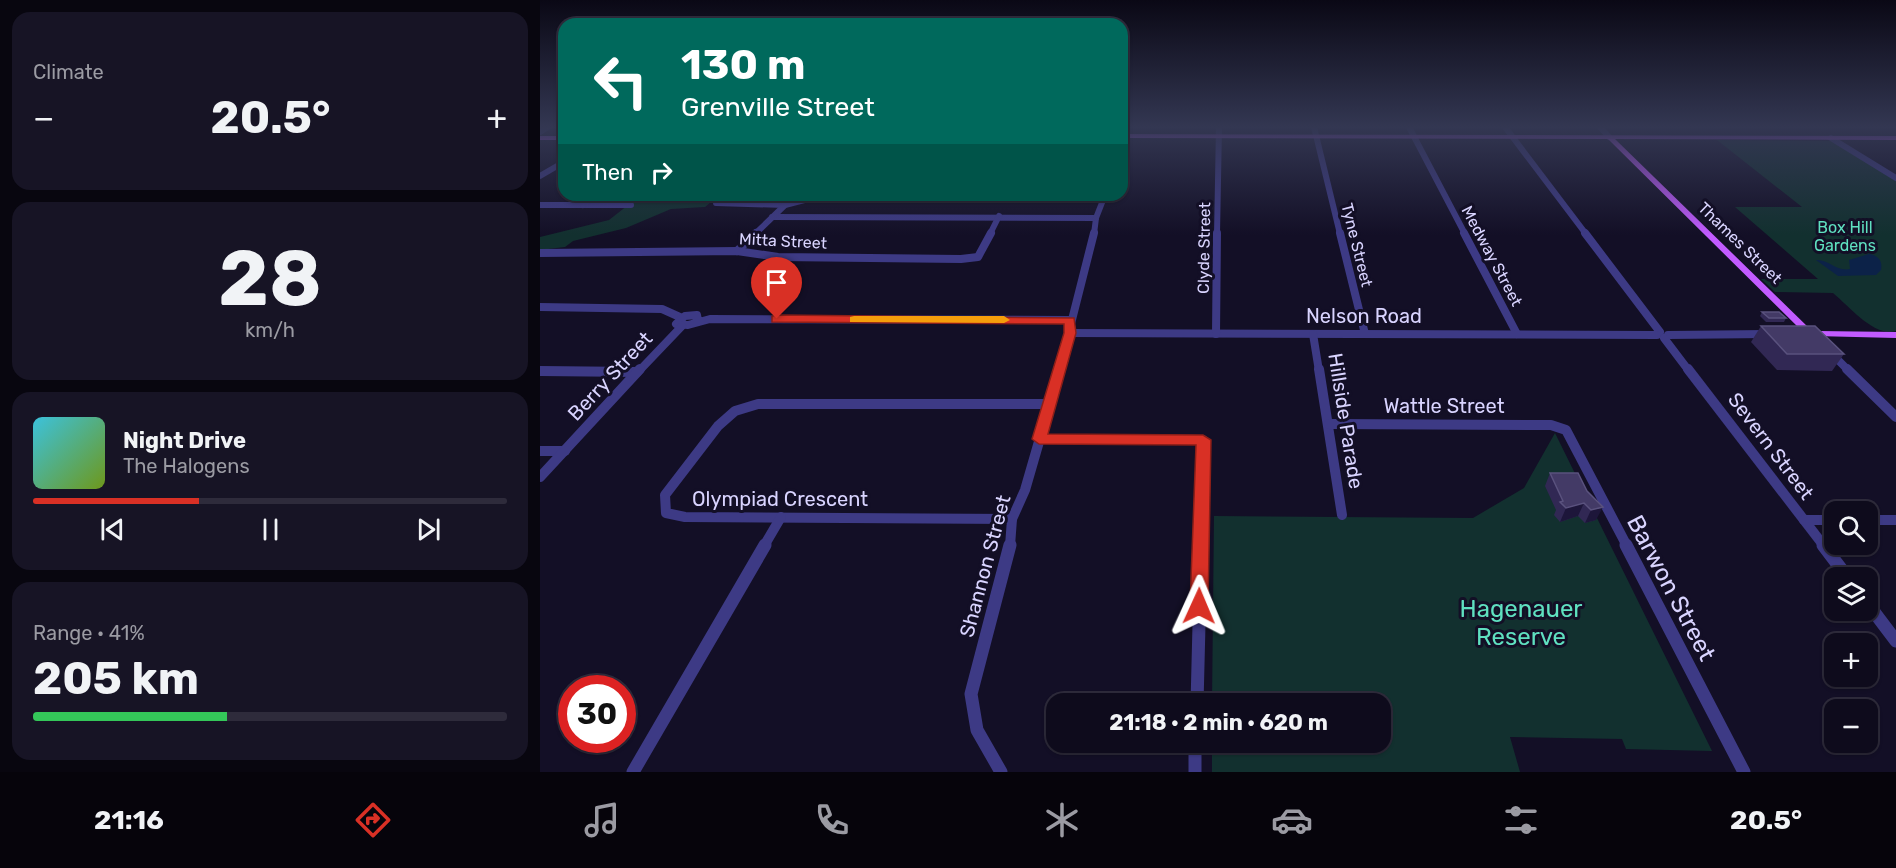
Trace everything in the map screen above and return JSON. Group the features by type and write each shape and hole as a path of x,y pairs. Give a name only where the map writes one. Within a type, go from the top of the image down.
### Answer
{"main road":[{"name":"Thames Street","path":"1635,163 1803,333 1818,337"},
{"path":"1818,337 1896,335"}],"street":[{"name":"Clyde Street","path":"1216,334 1219,163"},
{"name":"Tyne Street","path":"1323,163 1365,334"},
{"name":"Medway Street","path":"1428,163 1517,334"},
{"name":"Severn Street","path":"1532,163 1840,567"},
{"path":"1872,163 1896,178"},
{"path":"540,176 558,166"},
{"path":"583,205 589,201"},
{"path":"716,203 785,205 801,201"},
{"name":"Shannon Street","path":"1001,772 977,730 971,694 1010,546 1012,519 1025,490 1070,333 1070,320 1095,233 1096,218 1103,201"},
{"path":"540,205 631,205"},
{"path":"737,251 785,205"},
{"name":"Mitta Street","path":"540,253 737,251 778,257 978,257 999,216"},
{"path":"772,217 1096,218"},
{"path":"540,307 662,309 676,313 682,322 698,320 1070,320"},
{"name":"Berry Street","path":"540,477 682,322"},
{"name":"Nelson Road","path":"1070,333 1775,334"},
{"name":"Hillside Parade","path":"1313,334 1342,514"},
{"path":"1818,337 1896,417"},
{"path":"540,371 637,372"},
{"name":"Olympiad Crescent","path":"1012,519 684,517 666,513 665,495 718,426 735,411 758,404 1049,404"},
{"name":"Wattle Street","path":"1329,424 1560,426"},
{"name":"Barwon Street","path":"1560,426 1566,430 1744,772"},
{"path":"1039,439 1203,440 1197,693"},
{"path":"540,451 565,452"},
{"path":"633,772 781,517"},
{"path":"1804,520 1824,520"},
{"path":"1878,520 1896,520"},
{"path":"1878,617 1896,641"},
{"path":"1195,772 1196,753"}],"green space":[{"name":"Box Hill Gardens","path":"1746,163 1869,163 1896,180 1896,331 1888,332 1871,326 1833,293 1775,292 1761,279 1818,279 1735,207 1802,207"},
{"path":"633,201 750,201 711,202 705,207 671,209 626,228 573,241 565,247 540,250 540,237 609,220"},
{"name":"Hagenauer Reserve","path":"1555,433 1712,751 1626,749 1622,739 1510,737 1520,772 1212,772 1212,753 1391,753 1391,693 1212,693 1214,516 1473,518 1524,488"}],"water":[{"path":"1869,254 1880,261 1881,270 1876,275 1838,276 1816,260 1825,261 1841,269 1850,269 1849,260"}],"building":[{"path":"1762,312 1779,312 1786,318 1769,318"},
{"path":"1761,326 1815,326 1844,354 1787,354"},
{"path":"1550,473 1578,473 1587,491 1603,507 1591,510 1584,503 1566,508 1560,502 1563,501"}],"slow traffic":[{"path":"854,319 1004,320"}],"route":[{"path":"777,319 1070,320 1070,333 1039,439 1203,440 1199,606"}]}
